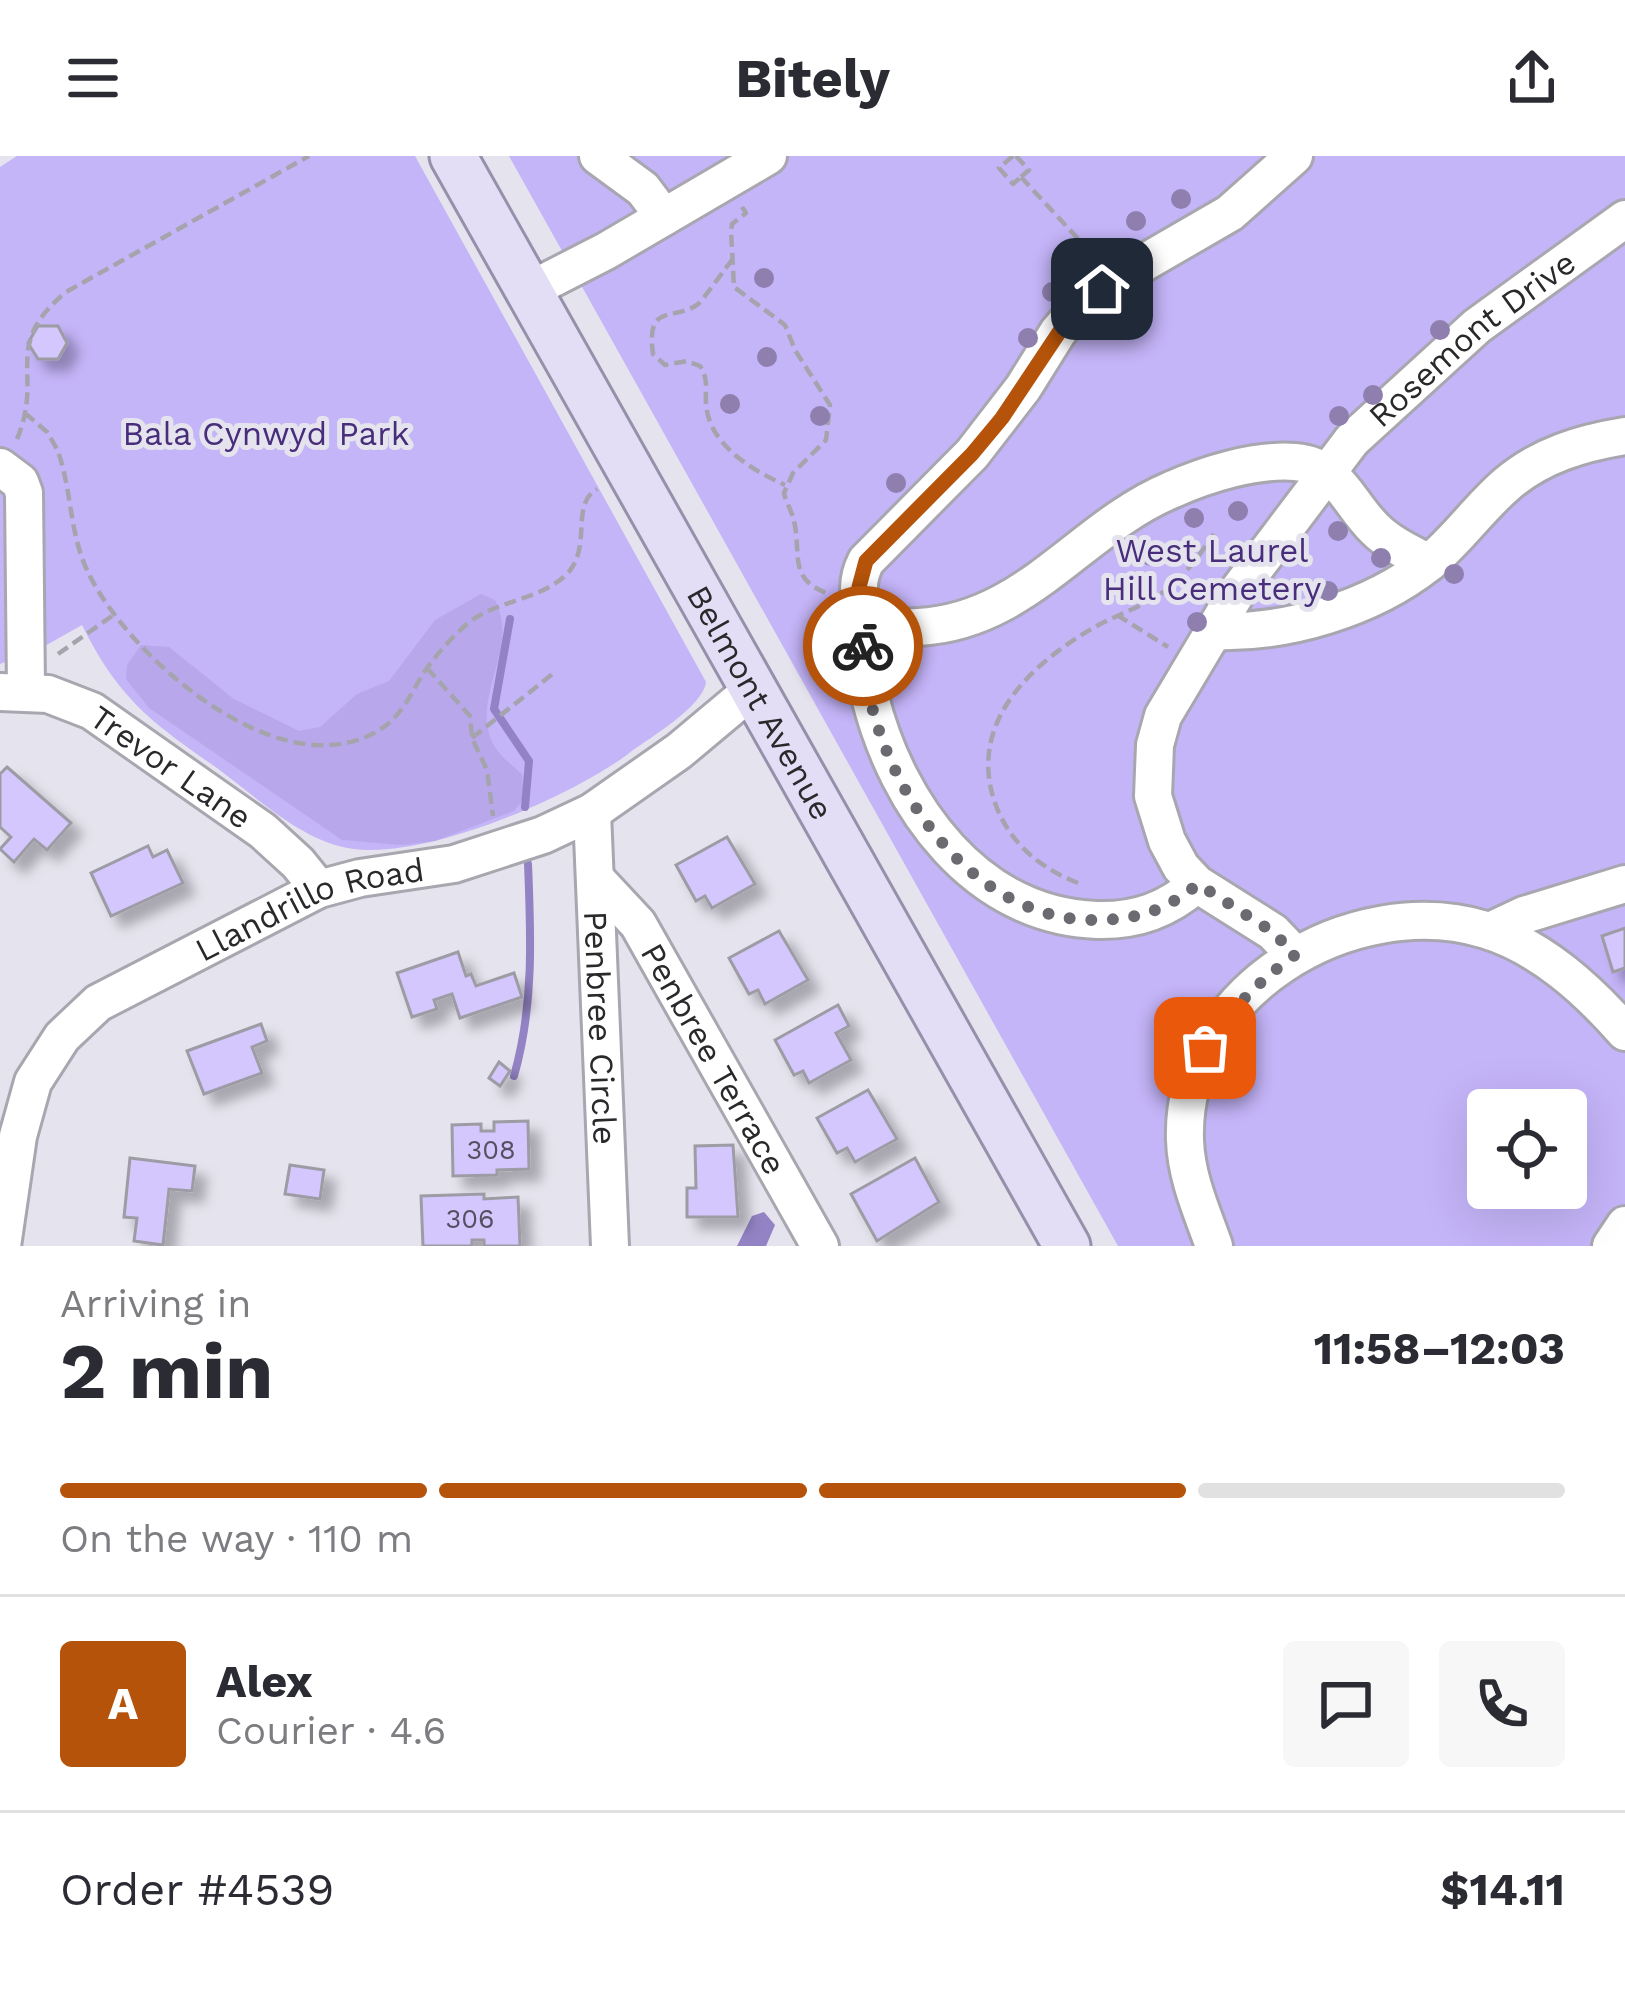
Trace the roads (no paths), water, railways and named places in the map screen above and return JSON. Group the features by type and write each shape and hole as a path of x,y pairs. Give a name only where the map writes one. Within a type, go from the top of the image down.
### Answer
{"main road":[{"name":"Belmont Avenue","path":"453,156 1067,1246"}],"street":[{"path":"598,156 644,189 664,218"},
{"path":"528,291 768,156"},
{"path":"1294,156 1230,213 1116,279 1068,319 1002,418 876,548 860,572 866,608 864,662 883,740 926,821 987,884 1006,897 1051,914 1106,920 1150,914 1172,905 1198,884 1273,932 1295,955"},
{"name":"Rosemont Drive","path":"1198,884 1181,867 1167,841 1152,784 1163,716 1213,631 1262,557 1376,416 1477,326 1625,219"},
{"path":"1213,631 1262,629 1333,612 1400,584 1535,464 1591,442 1625,436"},
{"path":"4,458 24,493 13,691"},
{"path":"866,608 901,628 928,626 999,604 1050,575 1137,508 1188,484 1279,462 1328,472 1375,530 1429,562"},
{"name":"Llandrillo Road","path":"2,1246 23,1109 47,1057 77,1020 125,986 319,890 360,878 466,861 543,835 592,812 679,751 753,689"},
{"name":"Trevor Lane","path":"13,691 71,700 92,711 263,830 319,890"},
{"name":"Penbree Circle","path":"592,812 610,1246"},
{"name":"Penbree Terrace","path":"596,879 638,924 820,1246"},
{"path":"1490,932 1524,915 1625,884"},
{"path":"1214,1246 1188,1168 1184,1141 1190,1090 1205,1048 1220,1024 1264,977 1295,955 1330,938 1391,924 1461,924 1490,932 1560,969 1625,1032"},
{"path":"1610,1246 1625,1225"}],"waterway":[{"path":"510,619 494,709 529,761 525,807"},
{"path":"514,1076 528,997 528,864"}],"park label":[{"name":"Bala Cynwyd Park","path":"266,433"},
{"name":"West Laurel Hill Cemetery","path":"1212,569"}]}
